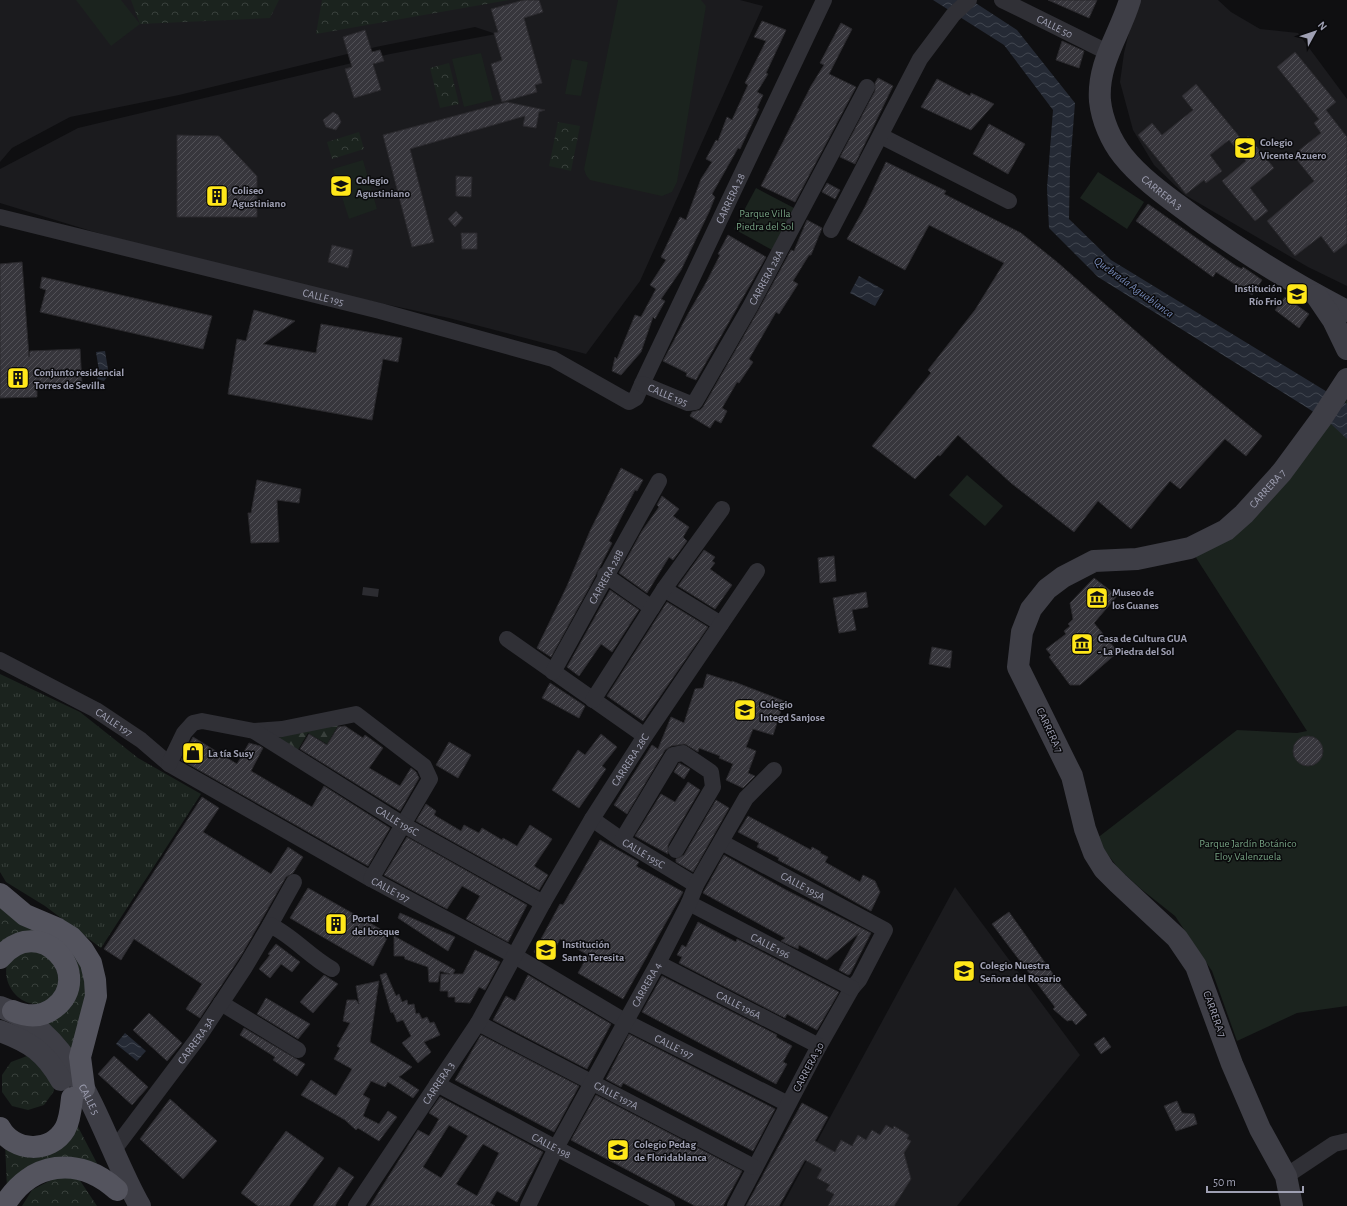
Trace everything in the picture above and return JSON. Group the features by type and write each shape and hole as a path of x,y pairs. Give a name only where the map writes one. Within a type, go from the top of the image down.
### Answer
{"highway":[{"path":"0,894 25,916 58,929 71,937 83,950 91,963 95,980 96,996 80,1057 78,1093 65,1128 58,1138 40,1147 23,1146 9,1139 0,1128"},
{"path":"0,958 14,945 33,941 42,943 55,950 64,961 68,970 67,989 64,998 50,1011 32,1016 7,1009"},
{"path":"4,1206 11,1194 30,1176 56,1167 82,1169 107,1180 120,1198"}],"main road":[{"name":"CARRERA 3","path":"1130,0 1107,52 1100,100 1106,126 1122,155 1156,187 1250,257 1347,311"},
{"path":"1315,294 1333,320 1347,349"},
{"name":"CARRERA 7","path":"1292,1206 1286,1176 1260,1129 1232,1064 1196,966 1178,938 1104,869 1094,853 1085,829 1072,776 1018,667 1022,632 1031,609 1047,589 1063,577 1094,561 1137,559 1190,548 1226,530 1244,514 1282,472 1339,388 1347,368"},
{"name":"CALLE 5","path":"7,1009 55,1044 78,1093 120,1198"},
{"name":"CALLE 5","path":"6,1033 40,1051 78,1093 113,1151 140,1206"}],"street":[{"name":"CARRERA 28","path":"639,391 824,0"},
{"path":"831,230 920,59 953,15 969,0"},
{"name":"CALLE 50","path":"1002,0 1107,52"},
{"name":"CARRERA 28A","path":"695,402 750,307 867,87"},
{"path":"881,136 1009,201"},
{"name":"CALLE 195","path":"0,216 380,311 553,359 629,402 639,391 688,403 695,402"},
{"name":"CARRERA 28B","path":"553,672 605,576 659,482"},
{"path":"593,700 664,589 722,509"},
{"name":"CARRERA 28C","path":"515,956 592,819 645,736 757,571"},
{"path":"605,576 652,608"},
{"path":"664,589 721,624"},
{"path":"507,639 645,736"},
{"name":"CALLE 197","path":"1,661 96,710 141,740 169,764 371,879 515,956 626,1022 788,1104"},
{"name":"CALLE 196C","path":"169,764 184,733 193,723 202,721 254,731 282,729 356,714 424,766 430,779 402,824"},
{"name":"CALLE 196C","path":"254,731 402,824 544,903"},
{"path":"622,840 673,755 683,754 711,772 713,787 676,850"},
{"name":"CARRERA 4","path":"528,1206 556,1148 658,963 689,903 696,885 746,798 774,770"},
{"name":"CALLE 195C","path":"592,819 622,840 696,885"},
{"path":"371,879 402,824"},
{"name":"CALLE 195A","path":"721,842 885,930"},
{"name":"CARRERA 3A","path":"113,1151 198,1038 270,925 294,882"},
{"name":"CALLE 196","path":"689,903 852,988"},
{"path":"270,925 289,937 324,965 332,969"},
{"name":"CARRERA 30","path":"735,1206 754,1167 819,1046 852,988 859,980 885,930"},
{"name":"CARRERA 3","path":"357,1206 478,1023 515,956"},
{"name":"CALLE 196A","path":"658,963 819,1046"},
{"path":"221,1003 298,1050"},
{"name":"CALLE 197A","path":"478,1023 754,1167"},
{"name":"CALLE 198","path":"437,1084 667,1206"},
{"path":"1286,1176 1334,1144 1347,1141"}],"shaded area":[{"name":"Colegio Agustiniano","path":"0,0 740,0 763,6 640,281 586,354 449,318 233,271 91,231 0,203 0,169 78,128 390,54 496,34 475,27 376,47 179,95 70,117 12,148 0,162"},
{"name":"Colegio Vicente Azuero","path":"1137,0 1218,0 1231,12 1260,29 1298,33 1347,99 1347,286 1308,267 1185,195 1154,165 1133,130 1120,82 1124,53"},
{"name":"Colegio Nuestra Señora del Rosario","path":"955,887 1080,1055 957,1206 782,1206"}],"green space":[{"path":"76,0 121,0 140,24 111,46"},
{"path":"131,0 279,0 270,18 140,24"},
{"path":"322,0 509,0 316,34"},
{"path":"618,0 701,0 706,6 677,182 672,192 662,196 590,180 584,169"},
{"path":"481,53 493,100 464,107 452,59"},
{"path":"572,59 588,62 581,96 565,94"},
{"path":"449,63 459,104 440,108 430,68"},
{"path":"558,122 580,126 571,171 549,166"},
{"path":"359,132 364,149 332,159 327,142"},
{"path":"363,160 377,209 349,219 333,169"},
{"path":"1098,172 1144,202 1127,229 1080,198"},
{"name":"Parque Villa Piedra del Sol","path":"756,188 796,209 774,251 734,229"},
{"name":"Parque Jardín Botánico Eloy Valenzuela","path":"1347,400 1347,1006 1297,1013 1237,1041 1212,971 1175,916 1141,889 1118,868 1096,839 1237,730 1297,733 1307,731 1193,553 1330,423"},
{"path":"967,475 1003,506 985,526 949,495"},
{"path":"0,674 80,712 138,758 201,794 101,948 45,906 6,882 0,872"},
{"path":"339,724 327,744 308,733 293,758 271,745 288,730"},
{"path":"0,901 61,934 91,977 77,1057 52,1027 40,1020 75,996 80,973 67,951 0,953"},
{"path":"17,952 48,952 61,980 56,993 47,1001 38,1004 29,1003 14,993 6,975 7,964"},
{"path":"27,1056 53,1074 54,1091 44,1105 28,1110 12,1106 2,1092 2,1075 11,1062"},
{"path":"76,1123 101,1171 73,1159 7,1190 5,1142 19,1154"},
{"path":"77,1176 97,1206 22,1206 32,1190 55,1178"}],"water":[{"name":"Quebrada Aguablanca","path":"933,0 971,0 1017,30 1075,103 1070,167 1069,219 1111,260 1347,404 1347,439 1330,423 1306,407 1098,277 1049,228 1047,188 1053,110 1004,45"},
{"path":"859,276 884,290 875,306 850,293"},
{"path":"105,351 109,375 104,381 97,379 99,371 96,352"},
{"path":"125,1033 146,1051 137,1061 116,1044"}],"building":[{"path":"524,0 539,0 543,12 524,18 542,83 535,85 537,92 502,102 491,64 502,60 494,33 498,32 491,9"},
{"path":"1048,0 1097,0 1089,18"},
{"path":"762,21 786,30 766,73 768,74 757,92 763,95 757,108 759,109 740,149 738,148 712,194 715,197 709,212 681,270 661,299 665,301 655,319 653,317 641,352 621,375 612,371 615,357 617,359 635,315 641,317 656,289 650,285 666,260 661,257 680,217 686,220 701,179 712,162 706,159 716,140 718,141 727,117 732,120 748,85 745,83 766,41 754,37"},
{"path":"841,23 852,29 829,74 856,87 795,202 761,186 811,86 824,65 820,63"},
{"path":"365,30 372,52 380,50 384,61 373,64 381,90 354,98 345,69 352,67 343,37"},
{"path":"1062,41 1084,51 1079,68 1056,60"},
{"path":"1295,52 1336,102 1326,110 1347,137 1347,243 1334,253 1321,236 1295,256 1267,221 1314,181 1293,155 1321,133 1314,123 1319,119 1277,67"},
{"path":"878,78 893,86 855,164 840,157 875,91 875,83"},
{"path":"937,79 970,96 971,93 994,104 971,130 921,107"},
{"path":"1196,84 1243,141 1248,136 1274,168 1250,188 1268,211 1255,221 1222,181 1246,161 1229,140 1210,155 1222,171 1206,183 1204,180 1186,194 1138,135 1152,123 1162,135 1193,110 1182,96"},
{"path":"507,102 545,110 539,112 536,128 523,126 525,116 410,149 434,242 412,247 383,135"},
{"path":"333,112 338,115 341,122 336,130 326,127 323,120"},
{"path":"989,124 1025,144 1008,174 973,154"},
{"name":"Coliseo Agustiniano","path":"177,135 219,136 257,176 257,217 177,217"},
{"path":"886,162 946,191 944,194 1021,233 1057,262 1165,357 1262,436 1246,456 1225,439 1180,489 1170,481 1131,529 1098,501 1074,532 1011,483 958,435 940,456 938,455 915,479 872,446 931,373 928,370 975,310 1004,263 929,225 905,270 847,239 865,207"},
{"path":"456,176 472,177 471,197 456,196"},
{"path":"827,183 840,190 835,199 822,192"},
{"path":"1148,204 1236,266 1242,269 1243,267 1262,280 1252,295 1216,272 1213,277 1136,221"},
{"path":"456,211 463,218 455,227 448,219"},
{"path":"807,220 822,228 811,255 809,255 793,281 798,284 779,314 776,312 749,359 753,362 739,383 737,382 722,408 727,411 721,423 715,420 710,428 690,416 692,412 700,410 703,407 791,250 794,251"},
{"path":"461,233 477,233 477,249 462,249"},
{"path":"728,235 766,257 696,380 686,376 687,373 663,361 707,281 720,255 718,254"},
{"path":"332,245 353,250 348,268 328,262"},
{"path":"22,262 29,357 30,351 80,349 82,384 37,386 37,397 0,398 0,264"},
{"path":"42,277 212,316 203,349 40,312 46,290 40,288"},
{"path":"1285,297 1309,314 1299,328 1275,310"},
{"path":"254,310 295,321 263,344 316,353 321,324 402,338 398,362 383,359 372,420 228,394 237,339 246,341"},
{"path":"621,468 643,480 637,491 635,490 609,541 612,543 551,657 537,648 567,586 590,531"},
{"path":"257,480 301,489 299,503 277,500 279,542 251,543 248,513 251,513"},
{"path":"662,496 679,509 673,516 689,527 683,537 687,541 673,560 669,557 647,593 619,573 642,531 659,507 657,505"},
{"path":"704,550 715,557 712,561 715,563 710,569 732,585 715,609 678,586"},
{"path":"834,556 836,581 820,583 818,558"},
{"name":"Casa de Cultura GUA - La Piedra del Sol","path":"1094,578 1117,596 1094,623 1118,652 1080,685 1070,685 1049,657 1051,655 1046,649 1066,634 1064,631 1070,626 1068,624 1073,619 1070,603"},
{"path":"610,590 639,610 612,652 601,644 579,676 567,667"},
{"path":"866,592 868,607 852,610 856,630 839,633 833,598"},
{"path":"667,602 708,627 643,721 607,696"},
{"path":"932,647 952,651 950,668 929,664"},
{"path":"707,674 732,681 784,701 773,735 753,729 746,747 756,751 748,773 755,776 743,788 726,780 733,764 719,758 720,756 699,748 698,752 685,744 671,746 665,750 627,814 614,805 652,745 658,749 671,717 684,723 695,689 703,688"},
{"path":"550,683 585,706 579,718 542,698"},
{"path":"345,726 363,738 365,735 383,748 369,768 400,786 411,768 416,772 419,778 400,811 300,749 309,734 327,745 338,727"},
{"path":"601,734 617,747 602,766 606,769 579,808 552,790 578,750 585,755"},
{"path":"1308,736 1319,740 1323,751 1319,762 1308,766 1297,762 1293,751 1297,740"},
{"path":"193,737 237,764 249,743 260,746 263,748 251,771 312,807 324,786 390,828 368,866 181,760"},
{"path":"449,742 471,755 458,778 436,765"},
{"path":"679,763 690,769 684,779 674,772"},
{"path":"688,782 700,790 668,845 668,854 635,836 661,794 675,802"},
{"path":"202,797 219,808 203,832 271,874 288,847 303,857 293,873 286,877 242,954 200,1018 186,1009 202,984 134,939 121,960 104,949"},
{"path":"716,800 729,808 693,872 676,862 676,859 684,855"},
{"path":"426,804 436,811 434,815 461,831 464,825 479,833 482,828 502,840 503,838 517,846 530,825 552,839 534,866 548,875 539,890 416,821"},
{"path":"748,816 811,850 812,847 821,852 820,853 828,857 825,862 860,882 863,875 875,881 880,892 871,911 757,847 759,843 738,832"},
{"path":"407,837 527,905 508,942 466,919 480,896 462,886 447,909 384,875"},
{"path":"600,840 639,862 636,866 683,892 623,999 578,973 588,955 560,939 549,960 534,952 560,904 563,905"},
{"path":"724,855 786,890 871,933 850,974 848,975 839,970 859,933 827,960 799,945 798,949 781,941 785,938 703,893"},
{"name":"Portal del bosque","path":"308,888 389,934 373,966 290,918"},
{"path":"1009,912 1058,981 1087,1015 1076,1025 1072,1020 1067,1021 1053,1009 1055,1007 992,924"},
{"path":"400,913 455,937 448,951 398,918"},
{"path":"698,922 736,942 737,939 839,992 817,1030 787,1014 785,1018 679,963 682,957 677,955 682,945 686,947"},
{"path":"394,936 455,970 453,974 463,974 475,950 500,962 485,990 479,987 470,1003 455,1002 455,997 448,997 448,991 440,991 441,974 450,974 440,971 438,982 429,982 428,967 405,959 404,956 394,956"},
{"path":"276,944 300,962 292,972 281,964 270,978 259,969 270,955 268,954"},
{"path":"386,973 396,996 399,994 402,1002 407,1000 408,1005 414,1004 416,1014 419,1013 422,1019 427,1017 430,1023 434,1022 440,1035 424,1042 431,1052 418,1063 402,1043 411,1036 403,1020 397,1022 393,1012 391,1013 380,975"},
{"path":"324,975 338,984 313,1013 300,1002"},
{"path":"528,975 611,1024 587,1069 493,1020 506,996 515,1001"},
{"path":"662,976 777,1035 776,1037 792,1046 783,1062 787,1064 776,1084 642,1012"},
{"path":"379,981 370,1042 412,1067 399,1077 419,1090 413,1098 388,1082 385,1087 371,1081 363,1095 370,1099 363,1116 379,1124 388,1111 397,1117 379,1141 358,1128 356,1130 345,1120 301,1095 311,1080 336,1096 352,1069 334,1059 340,1048 337,1046 350,1023 343,1021 347,1000 356,1000 359,1004 356,986"},
{"path":"266,998 310,1024 298,1039 257,1014"},
{"path":"149,1013 182,1043 167,1061 133,1030"},
{"path":"244,1028 305,1064 297,1076 273,1060 275,1057 240,1035"},
{"path":"629,1034 775,1109 753,1151 623,1083 621,1087 606,1079"},
{"path":"481,1035 579,1086 554,1132 455,1080"},
{"path":"1104,1037 1111,1047 1101,1054 1094,1044"},
{"path":"114,1056 148,1087 132,1105 98,1074"},
{"path":"596,1095 742,1171 723,1206 695,1206 571,1140"},
{"path":"440,1097 543,1152 517,1202 497,1191 490,1203 495,1206 370,1206 418,1130 429,1136 439,1119 429,1113","holes":["449,1125 468,1136 441,1178 423,1167","483,1144 499,1153 477,1196 456,1184"]},
{"path":"170,1099 217,1141 183,1179 140,1139"},
{"path":"1177,1101 1182,1113 1194,1114 1197,1124 1176,1131 1164,1106"},
{"path":"802,1103 828,1117 815,1141 835,1152 841,1140 852,1146 858,1135 866,1140 872,1130 880,1135 886,1125 893,1129 894,1126 909,1135 907,1139 911,1141 904,1153 911,1179 894,1206 828,1206 834,1194 826,1190 830,1185 817,1178 822,1169 805,1160 779,1206 746,1206"},
{"path":"286,1131 324,1158 289,1206 258,1206 241,1193"},
{"path":"339,1167 354,1177 335,1206 313,1206"}],"tunnel":[{"path":"370,596 371,588"}],"place":[{"name":"Colegio Vicente Azuero","path":"1245,148"},
{"name":"Colegio Agustiniano","path":"341,186"},
{"name":"Coliseo Agustiniano","path":"217,196"},
{"name":"Institución Río Frio","path":"1297,294"},
{"name":"Conjunto residencial Torres de Sevilla","path":"18,378"},
{"name":"Museo de los Guanes","path":"1097,598"},
{"name":"Casa de Cultura GUA - La Piedra del Sol","path":"1082,644"},
{"name":"Colegio Integd Sanjose","path":"745,710"},
{"name":"La tía Susy","path":"193,753"},
{"name":"Portal del bosque","path":"336,924"},
{"name":"Institución Santa Teresita","path":"546,950"},
{"name":"Colegio Nuestra Señora del Rosario","path":"964,971"},
{"name":"Colegio Pedag de Floridablanca","path":"618,1150"}]}
